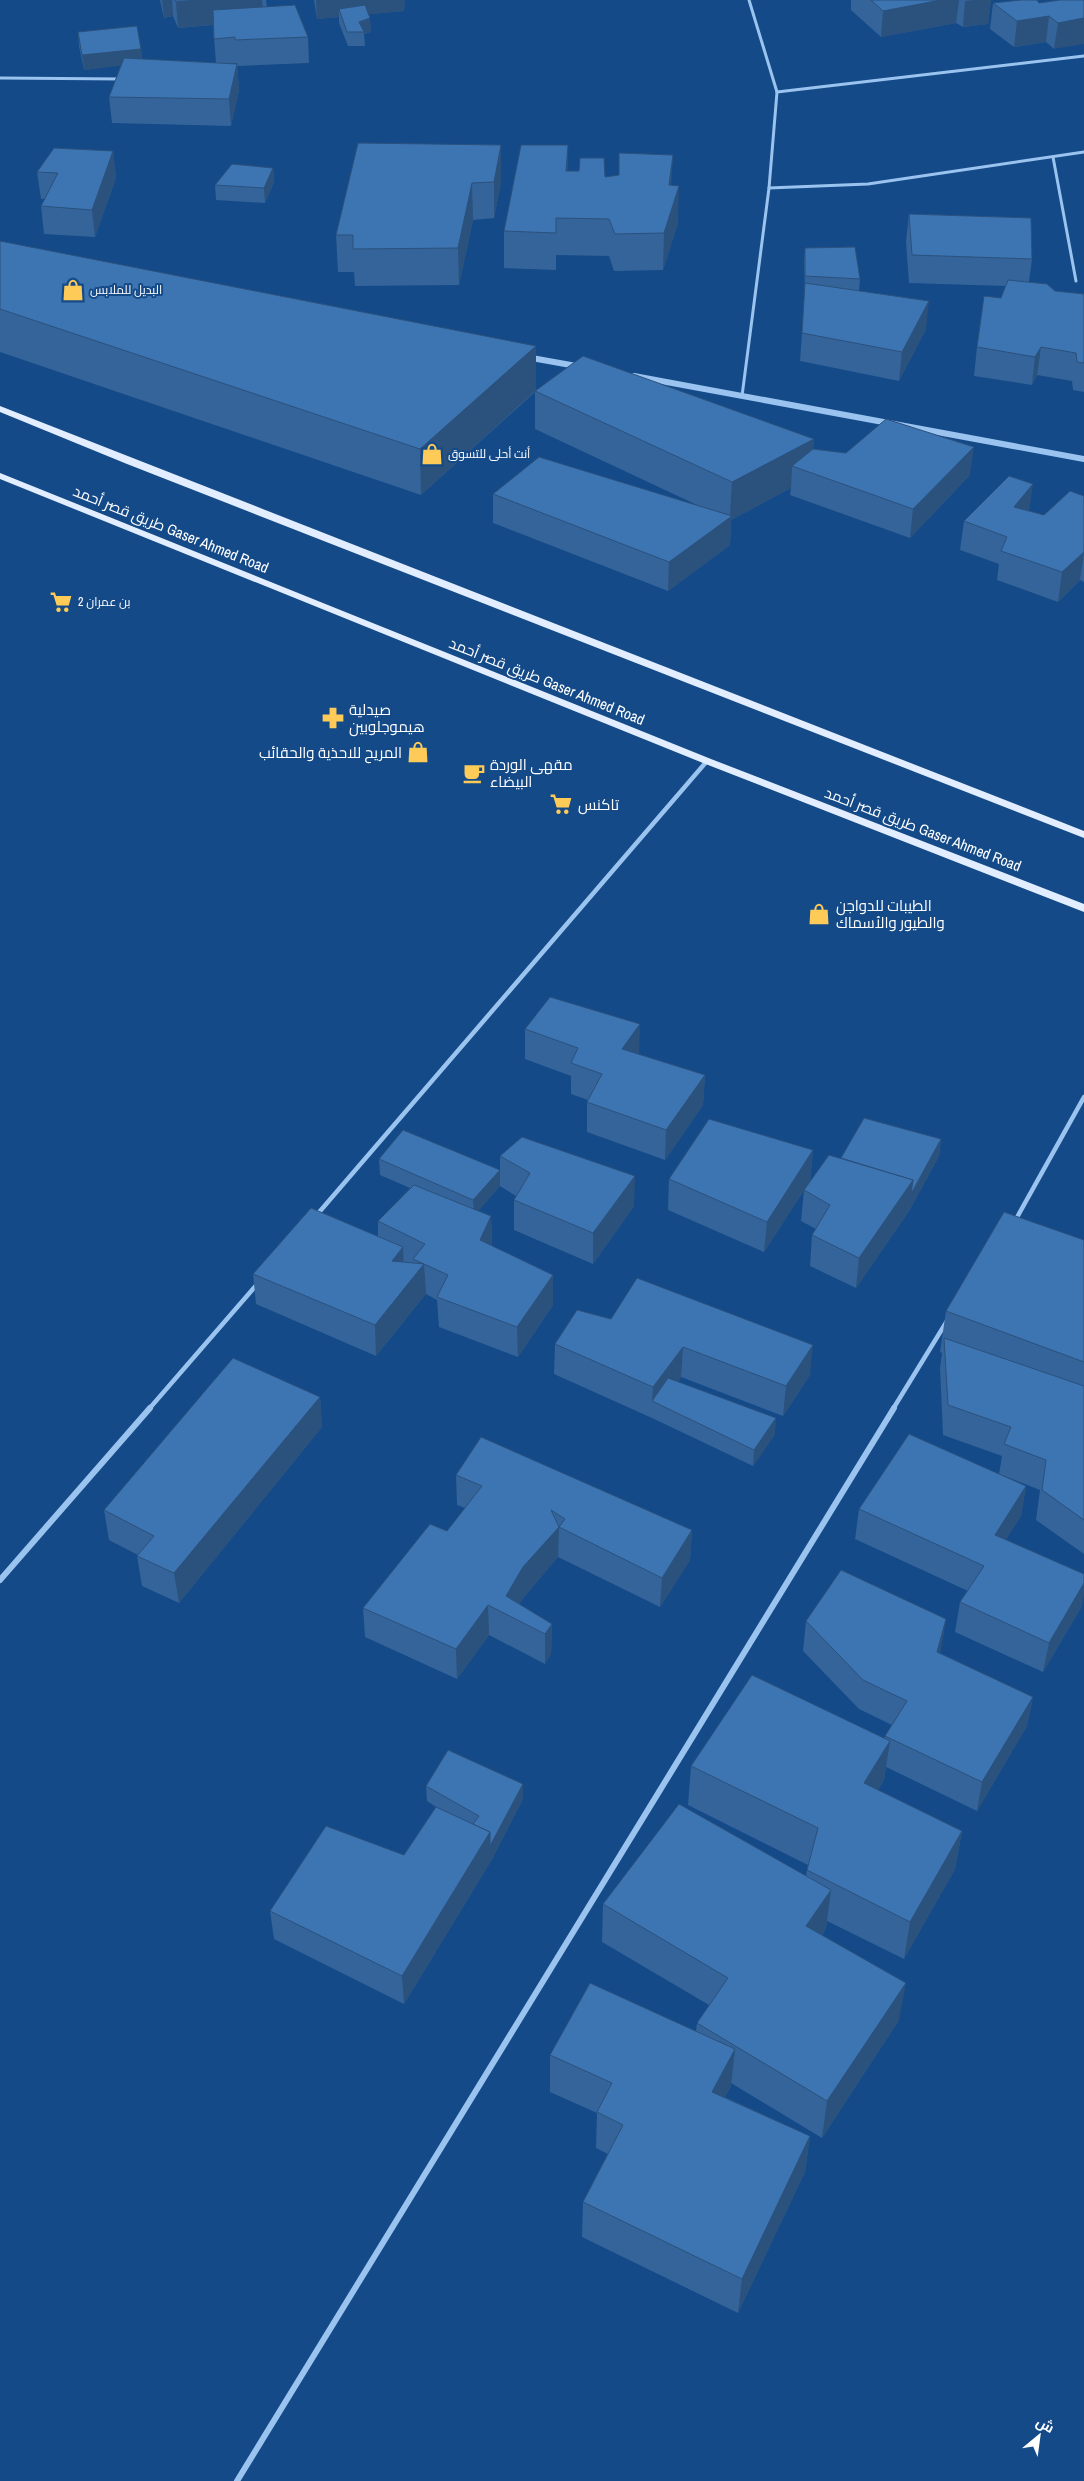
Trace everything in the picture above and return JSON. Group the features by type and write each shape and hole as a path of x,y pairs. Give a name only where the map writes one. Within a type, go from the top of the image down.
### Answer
{"main road":[{"path":"0,409 130,462 1084,836"},
{"name":"طريق قصر أحمد Gaser Ahmed Road","path":"0,476 707,761 1084,908"}],"street":[{"path":"742,396 769,188 777,92 749,0"},
{"path":"777,92 1084,56"},
{"path":"0,78 127,79"},
{"path":"769,188 868,184 1084,152"},
{"path":"1053,157 1076,281"},
{"path":"519,356 587,368"},
{"path":"626,375 1084,459"},
{"path":"312,1221 707,761"},
{"path":"1012,1227 1084,1097"},
{"path":"0,1580 266,1273"},
{"path":"237,2481 951,1314"}],"building":[{"path":"175,0 197,0 176,2"},
{"path":"871,0 941,0 883,11"},
{"path":"1037,0 1039,3 1060,0 1084,0 1084,18 1058,23 1049,16 1017,21 993,3"},
{"path":"295,5 308,37 235,40 235,37 214,39 213,10"},
{"path":"365,5 370,18 359,22 364,32 347,32 339,9"},
{"path":"137,26 141,49 82,55 78,32"},
{"path":"124,58 237,64 229,99 109,97"},
{"path":"358,143 501,145 494,182 472,183 458,248 353,249 353,235 336,235"},
{"path":"521,145 568,145 566,171 579,171 580,158 604,158 605,177 619,175 619,153 673,155 669,185 679,186 664,233 615,234 609,219 556,218 556,233 504,231"},
{"path":"54,148 113,151 92,210 41,206 58,173 37,172"},
{"path":"232,164 273,168 264,188 215,185"},
{"path":"909,214 1031,218 1032,259 912,255"},
{"path":"0,241 536,346 420,449 0,309"},
{"path":"855,247 860,279 805,276 805,248"},
{"path":"1008,280 1047,284 1055,291 1084,294 1084,363 1077,362 1076,353 1041,347 1035,357 977,347 984,296 1001,298"},
{"path":"805,283 929,301 902,352 802,333"},
{"path":"583,356 814,439 732,482 535,391"},
{"path":"886,419 974,447 913,509 792,466 813,449 846,453"},
{"path":"539,457 732,516 669,562 493,494"},
{"path":"1009,476 1033,484 1014,507 1044,515 1070,491 1084,496 1084,552 1062,572 1001,551 1007,537 964,521"},
{"path":"550,997 640,1024 622,1049 705,1075 666,1130 587,1102 602,1074 571,1063 578,1048 525,1029"},
{"path":"864,1118 941,1139 911,1194 913,1180 841,1158"},
{"path":"709,1119 813,1150 767,1222 669,1179"},
{"path":"403,1130 500,1170 473,1200 379,1159"},
{"path":"522,1137 635,1176 593,1233 514,1200 530,1173 500,1156"},
{"path":"829,1155 913,1180 859,1258 812,1235 830,1205 804,1190"},
{"path":"414,1185 491,1216 480,1240 553,1275 517,1327 437,1297 448,1275 413,1259 425,1244 378,1221"},
{"path":"311,1208 403,1247 392,1261 424,1264 375,1325 253,1274"},
{"path":"1004,1212 1084,1240 1084,1362 946,1311"},
{"path":"637,1278 813,1345 786,1386 683,1347 653,1387 555,1344 577,1310 611,1319"},
{"path":"944,1338 1084,1386 1084,1520 1042,1490 1046,1460 1004,1444 1011,1427 948,1405"},
{"path":"233,1358 320,1397 174,1573 137,1556 154,1536 104,1510"},
{"path":"668,1378 776,1418 754,1450 652,1401"},
{"path":"909,1434 1026,1486 995,1535 1084,1574 1084,1583 1049,1643 960,1602 984,1566 859,1509"},
{"path":"481,1437 692,1530 662,1578 559,1527 523,1567 506,1596 552,1624 545,1634 488,1605 456,1649 363,1608 430,1524 447,1531 482,1486 456,1475","holes":["551,1510 565,1519 559,1527"]},
{"path":"841,1570 946,1619 937,1652 1033,1697 982,1782 885,1736 907,1701 863,1680 806,1621"},
{"path":"752,1675 890,1741 864,1783 962,1831 910,1922 807,1870 818,1828 691,1766"},
{"path":"448,1750 523,1784 490,1846 490,1832 473,1824 479,1816 426,1786"},
{"path":"679,1804 831,1890 806,1926 906,1983 827,2101 697,2023 728,1978 603,1904"},
{"path":"436,1807 490,1832 402,1976 270,1911 326,1826 404,1855"},
{"path":"590,1983 735,2049 712,2092 810,2136 742,2279 583,2202 623,2125 597,2112 612,2083 550,2055"}],"place":[{"name":"البديل للملابس","path":"73,290"},
{"name":"أنت أحلى للتسوق","path":"432,454"},
{"name":"بن عمران 2","path":"61,602"},
{"name":"صيدلية هيموجلوبين","path":"333,718"},
{"name":"المريح للاحذية والحقائب","path":"418,752"},
{"name":"مقهى الوردة البيضاء","path":"474,773"},
{"name":"تاكنس","path":"561,804"},
{"name":"الطيبات للدواجن والطيور والأسماك","path":"819,914"}]}
